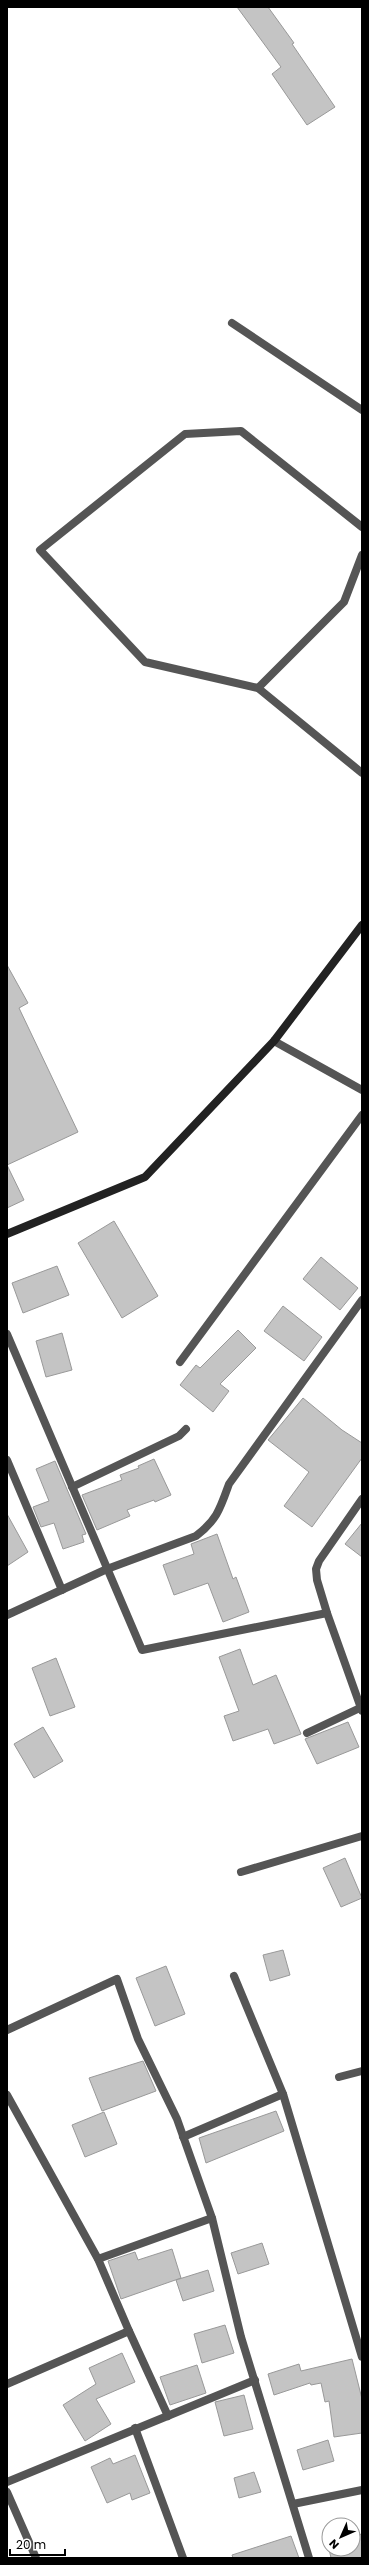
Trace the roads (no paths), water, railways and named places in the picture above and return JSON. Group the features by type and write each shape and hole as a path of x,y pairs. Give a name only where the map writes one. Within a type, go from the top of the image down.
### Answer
{"street":[{"path":"232,323 362,410"},
{"path":"362,527 241,431 185,434 40,550 145,662 258,688 362,773"},
{"path":"258,688 344,602 362,555"},
{"path":"7,1234 145,1177 274,1040 362,925"},
{"path":"274,1040 362,1090"},
{"path":"180,1362 362,1115"},
{"path":"7,1615 107,1569 196,1536 208,1527 219,1514 229,1484 362,1300"},
{"path":"7,1334 142,1650 326,1613"},
{"path":"72,1487 179,1436 186,1429"},
{"path":"7,1460 62,1590"},
{"path":"307,1733 362,1709 326,1613 316,1569 319,1561 362,1499"},
{"path":"241,1872 362,1836"},
{"path":"234,1976 283,2094 362,2356"},
{"path":"7,2030 117,1979 138,2039 177,2119 212,2218 241,2337 309,2558"},
{"path":"338,2077 362,2071"},
{"path":"183,2137 283,2094"},
{"path":"7,2095 98,2260 168,2416"},
{"path":"98,2260 212,2218"},
{"path":"7,2384 129,2331"},
{"path":"7,2482 135,2428 255,2380"},
{"path":"135,2428 183,2558"},
{"path":"293,2504 362,2490"},
{"path":"7,2492 36,2558"}]}
